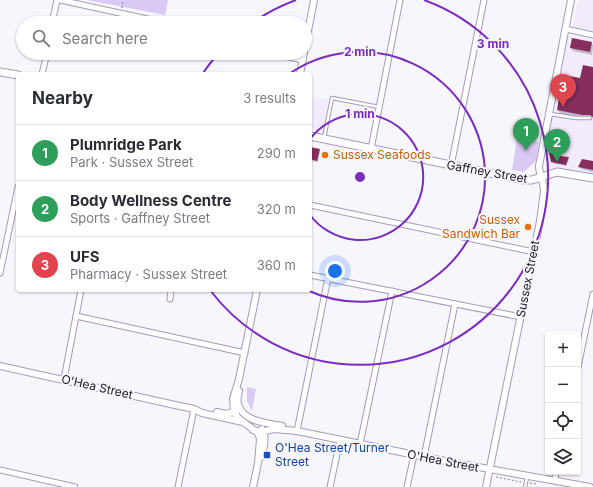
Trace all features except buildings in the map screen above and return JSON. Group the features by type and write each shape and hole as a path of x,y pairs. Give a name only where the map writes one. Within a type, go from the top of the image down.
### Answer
{"main road":[{"path":"0,72 16,76"},
{"name":"Gaffney Street","path":"312,136 451,166 526,180 541,178 561,172 593,178"}],"street":[{"path":"54,16 57,0"},
{"path":"60,0 134,16"},
{"path":"311,16 314,0"},
{"path":"371,149 400,0"},
{"path":"451,166 484,0"},
{"name":"Sussex Street","path":"486,487 534,252 544,191 539,166 571,0"},
{"path":"566,30 593,35"},
{"path":"42,72 45,60"},
{"path":"300,72 302,60"},
{"path":"0,273 16,197"},
{"path":"312,205 534,252"},
{"path":"312,275 520,318"},
{"path":"297,431 328,278"},
{"path":"360,444 392,291"},
{"path":"64,379 81,292"},
{"path":"170,299 171,292"},
{"path":"253,487 258,464 260,439 258,433 238,418 234,412 233,399 245,353 257,292"},
{"path":"581,352 593,294"},
{"path":"424,457 455,304"},
{"path":"76,316 245,353"},
{"name":"O'Hea Street","path":"0,366 194,409 202,409 223,414 239,411 256,421 291,428 297,431"},
{"path":"239,379 238,403 247,416"},
{"path":"178,487 194,409"},
{"name":"O'Hea Street","path":"194,409 202,413 243,422"},
{"path":"256,421 264,431 265,440 258,464"},
{"name":"O'Hea Street","path":"253,430 259,432 274,429 297,431 497,471 526,482 554,480 590,487"},
{"path":"330,487 340,440"},
{"path":"407,487 414,455"},
{"path":"0,470 75,487"},
{"path":"554,480 555,475"}],"lane":[{"path":"324,139 332,98 379,107"},
{"path":"549,114 590,118"}],"path":[{"path":"122,8 124,0"},
{"path":"497,471 496,478 526,482"}],"shaded area":[{"path":"87,0 168,0 165,15"},
{"path":"578,0 593,0 593,31 573,27"},
{"path":"567,35 593,40 593,175 546,166 544,152"},
{"path":"312,96 328,99 323,131 312,128"},
{"path":"517,138 539,142 536,161 524,172 512,170"},
{"path":"247,387 256,389 252,411 247,401"}],"place":[{"name":"UFS","path":"563,107"},
{"name":"Plumridge Park","path":"526,151"},
{"name":"Sussex Seafoods","path":"325,155"},
{"name":"Body Wellness Centre","path":"557,162"},
{"name":"Sussex Sandwich Bar","path":"528,227"},
{"name":"O'Hea Street/Turner Street","path":"267,455"}]}
